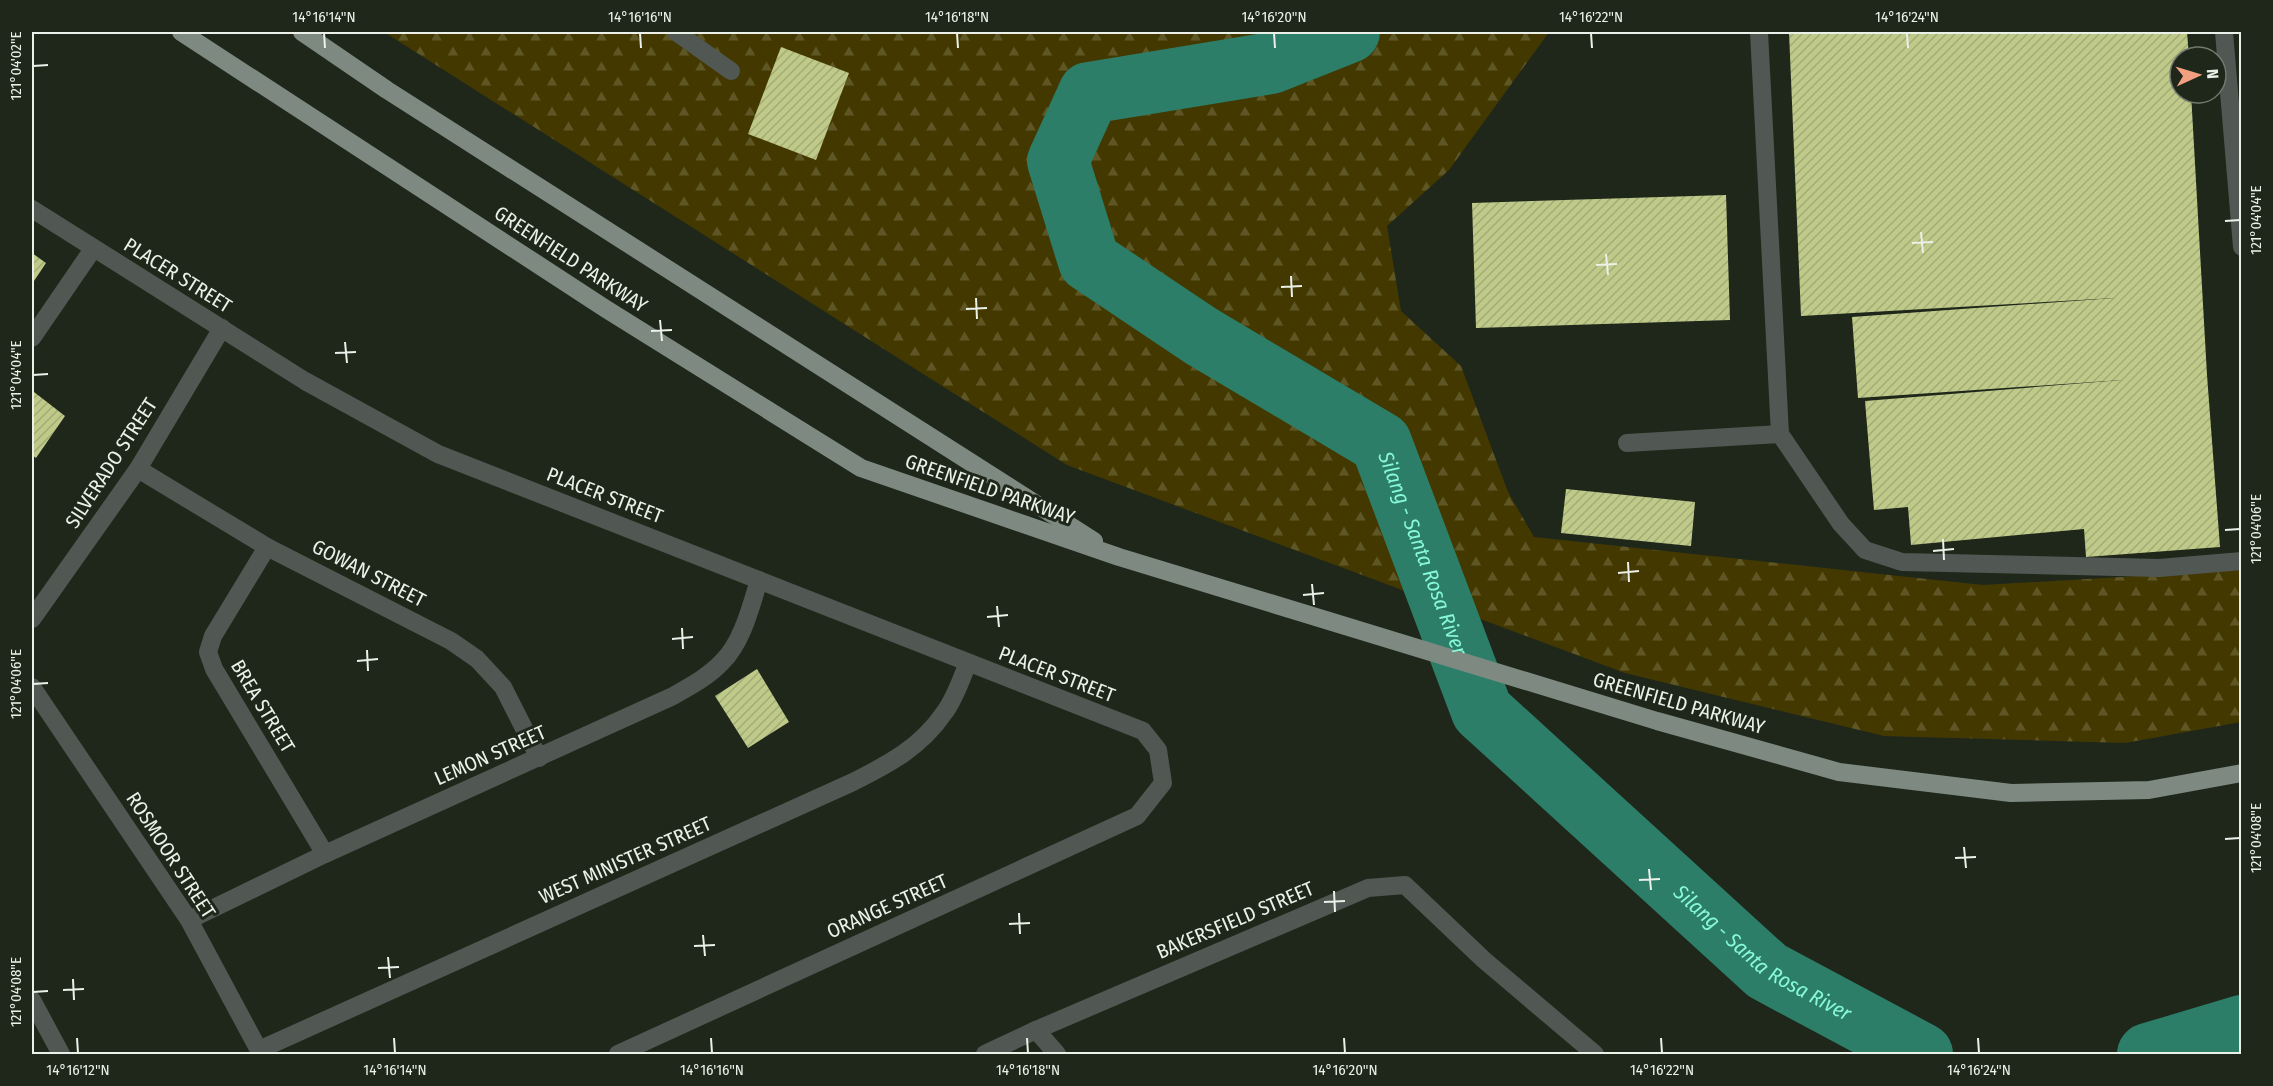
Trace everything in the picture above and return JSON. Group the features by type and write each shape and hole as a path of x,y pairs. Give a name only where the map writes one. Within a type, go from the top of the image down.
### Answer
{"main road":[{"name":"GREENFIELD PARKWAY","path":"181,32 606,309 861,468 1119,557 1657,721 1839,772 2011,793 2149,790 2241,773"},
{"name":"GREENFIELD PARKWAY","path":"302,32 387,90 1119,557"}],"street":[{"path":"676,32 731,71"},
{"path":"1759,32 1780,434 1841,524 1865,550 1902,562 2159,568 2241,561"},
{"path":"2224,32 2241,247"},
{"name":"PLACER STREET","path":"32,209 305,381 438,454 1143,731 1158,750 1162,783"},
{"path":"32,338 93,249"},
{"name":"SILVERADO STREET","path":"32,619 138,469 222,328"},
{"path":"1628,443 1780,434"},
{"name":"GOWAN STREET","path":"138,469 267,547 451,641 477,659 503,687 539,758"},
{"name":"BREA STREET","path":"267,547 213,636 208,652 214,669 325,854"},
{"name":"LEMON STREET","path":"189,920 325,854 539,758 671,697 698,682 724,661 743,628 759,580"},
{"name":"WEST MINISTER STREET","path":"260,1052 894,762 922,740 945,712 968,663"},
{"name":"ROSMOOR STREET","path":"32,687 189,920 260,1052"},
{"name":"ORANGE STREET","path":"618,1054 1137,816 1162,783"},
{"name":"BAKERSFIELD STREET","path":"985,1054 1035,1030 1368,888 1405,885 1484,960 1595,1054"},
{"path":"32,1000 61,1054"},
{"path":"1035,1030 1057,1054"}],"green space":[{"path":"384,32 1549,32 1449,170 1387,226 1401,311 1461,366 1508,492 1534,537 1983,585 2241,570 2241,722 2125,743 1884,736 1625,673 1067,465"}],"building":[{"path":"1789,32 2187,32 2188,45 2168,45 2168,105 2192,105 2207,375 2220,547 2086,557 2084,529 1911,545 1908,507 1874,510 1865,401 2122,380 1858,398 1852,317 2115,298 1801,316"},
{"path":"781,47 849,73 816,160 748,134"},
{"path":"1726,195 1730,320 1476,328 1472,203"},
{"path":"32,253 46,263 32,284"},
{"path":"34,392 65,416 36,458 32,455 32,395"},
{"path":"1566,489 1695,502 1691,546 1561,533"},
{"path":"757,669 789,722 748,748 715,696"}],"waterway":[{"name":"Silang - Santa Rosa River","path":"1349,32 1271,63 1089,93 1058,161 1089,261 1201,336 1381,443 1482,711 1767,971 1922,1054"},
{"name":"Silang - Santa Rosa River","path":"2148,1054 2242,1026"}]}
